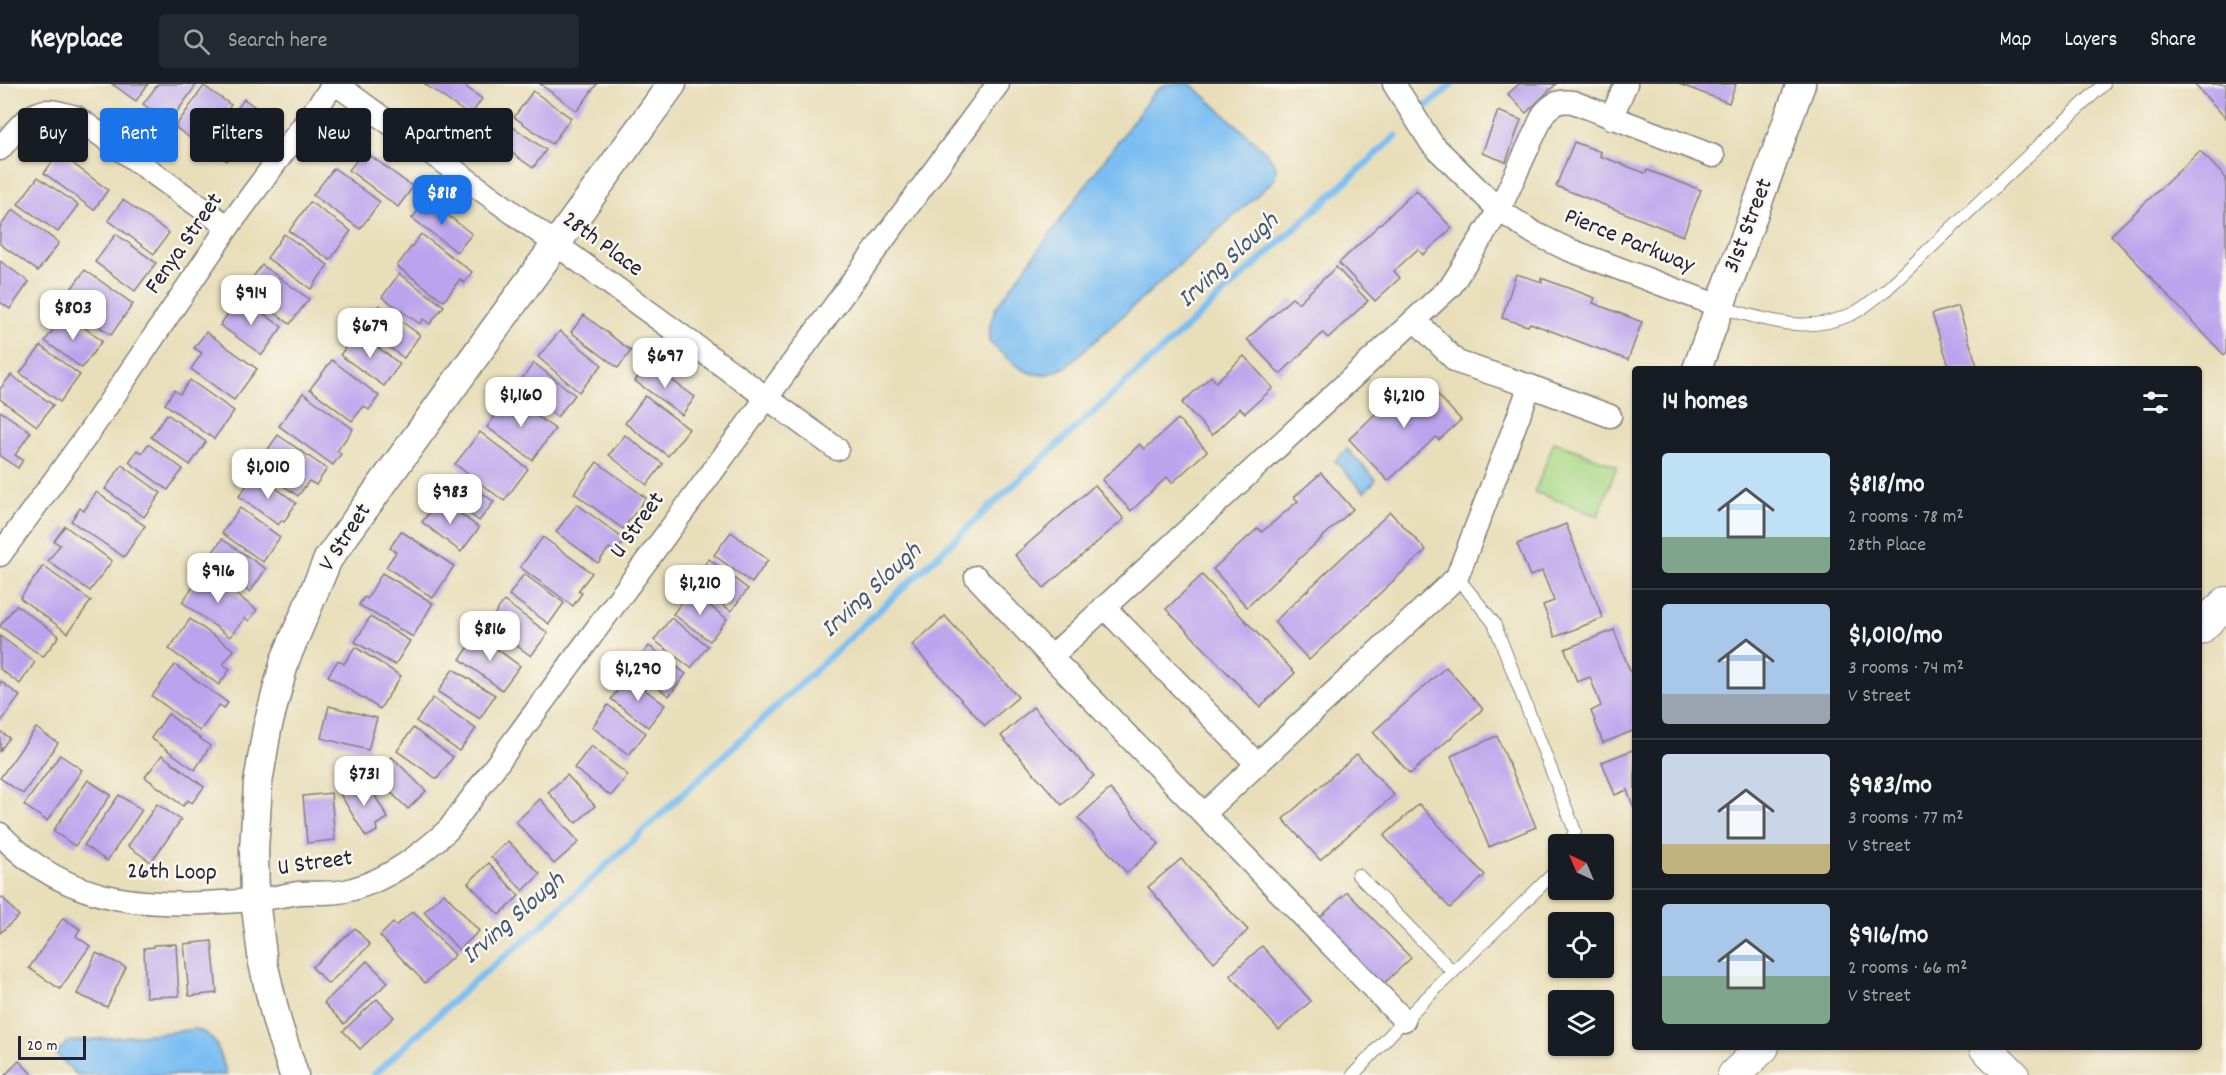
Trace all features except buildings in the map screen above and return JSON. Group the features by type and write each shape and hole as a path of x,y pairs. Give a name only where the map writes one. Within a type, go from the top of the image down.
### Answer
{"main road":[{"path":"2202,626 2226,603"},
{"path":"1734,1075 1760,1050"},
{"path":"1989,1050 2013,1075"}],"street":[{"name":"Fenya Street","path":"0,555 88,434 228,227 335,84"},
{"name":"28th Place","path":"335,84 837,449"},
{"name":"V Street","path":"294,1075 277,1022 263,963 255,900 254,850 258,783 267,729 285,660 328,559 672,84"},
{"name":"U Street","path":"255,900 301,893 338,893 354,889 412,861 449,829 998,84"},
{"name":"Pierce Parkway","path":"1394,84 1432,144 1498,210 1534,233 1567,249 1719,306"},
{"path":"1611,118 1626,84"},
{"name":"31st Street","path":"1698,366 1801,84"},
{"path":"1051,657 1451,286 1498,210 1544,113 1552,105 1562,100 1573,102 1713,156"},
{"path":"0,149 33,115 47,111 76,117 228,227"},
{"path":"1415,320 1457,362 1610,416"},
{"path":"1204,814 1457,577 1530,386"},
{"path":"976,577 1404,1020"},
{"path":"1104,607 1257,764"},
{"name":"26th Loop","path":"0,834 27,859 57,879 106,898 145,904 255,900"}],"lane":[{"name":"Pierce Parkway","path":"1719,306 1794,326 1814,326 1853,314 1887,289 2104,84"},
{"path":"1457,577 1494,623 1575,831 1574,834"},
{"path":"1358,875 1453,972"},
{"path":"1353,1075 1404,1020 1548,879"}],"green space":[{"path":"1554,442 1617,466 1598,516 1535,492"}],"water":[{"path":"1167,84 1191,84 1267,153 1276,166 1275,179 1067,366 1043,374 1034,374 1025,370 989,342 990,326 995,309 1155,91"},
{"path":"1347,449 1376,480 1364,492 1335,461"},
{"path":"196,1029 204,1032 218,1047 227,1075 77,1075 56,1054 67,1042"}],"waterway":[{"name":"Irving Slough","path":"1427,106 1452,84"},
{"name":"Irving Slough","path":"374,1075 470,985 537,930 1008,490 1396,136"}]}
